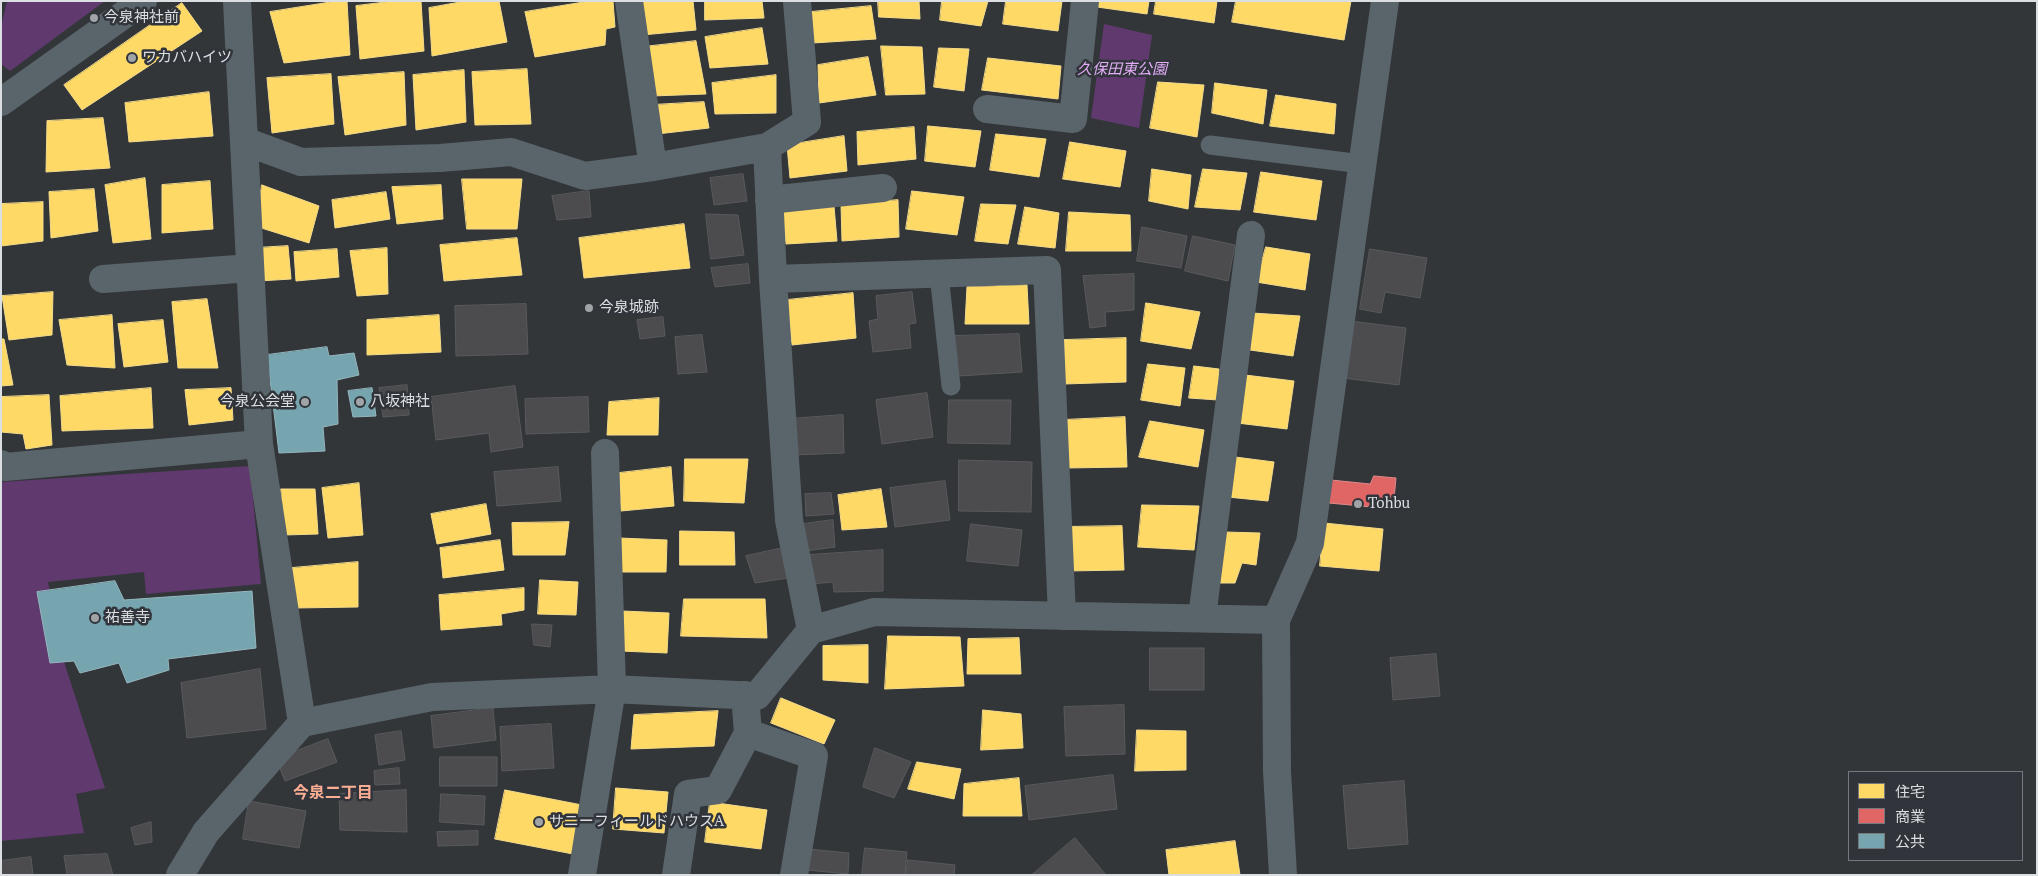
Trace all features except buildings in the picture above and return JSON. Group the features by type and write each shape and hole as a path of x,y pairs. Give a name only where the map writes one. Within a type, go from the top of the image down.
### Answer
{"street":[{"path":"1,102 143,1"},
{"path":"237,1 259,444 302,723"},
{"path":"629,1 652,167"},
{"path":"244,141 301,162 440,158 511,152 585,176 652,167 767,146 807,122 797,1"},
{"path":"986,109 1073,119 1085,1"},
{"path":"1283,875 1277,771 1276,620 1310,543 1385,1"},
{"path":"767,146 773,279 789,520 811,630"},
{"path":"769,200 883,188"},
{"path":"1202,618 1251,235"},
{"path":"103,279 250,268"},
{"path":"773,279 1047,270 1062,616"},
{"path":"1,464 5,467 259,444"},
{"path":"582,875 612,689 605,453"},
{"path":"180,875 206,832 302,723 432,697 612,689 757,696 811,630 874,612 1276,620"},
{"path":"676,875 688,794 718,790 748,733 745,695"},
{"path":"748,733 814,756 794,875"}],"lane":[{"path":"1210,145 1362,164"},
{"path":"939,274 951,386"}],"green space":[{"path":"7,1 105,1 10,71 1,64 1,27"},
{"name":"久保田東公園","path":"1104,24 1152,35 1139,128 1091,118"},
{"path":"250,466 261,584 146,594 144,572 48,582 65,665 105,788 76,794 84,833 1,841 1,482"}],"place":[{"name":"今泉神社前","path":"94,18"},
{"name":"ワカバハイツ","path":"132,58"},
{"name":"今泉城跡","path":"589,308"},
{"name":"今泉公会堂","path":"305,402"},
{"name":"八坂神社","path":"360,402"},
{"name":"Tohbu","path":"1358,504"},
{"name":"祐善寺","path":"95,618"},
{"name":"サニーフィールドハウスA","path":"539,822"}],"district":[{"name":"今泉二丁目","path":"333,793"}]}
